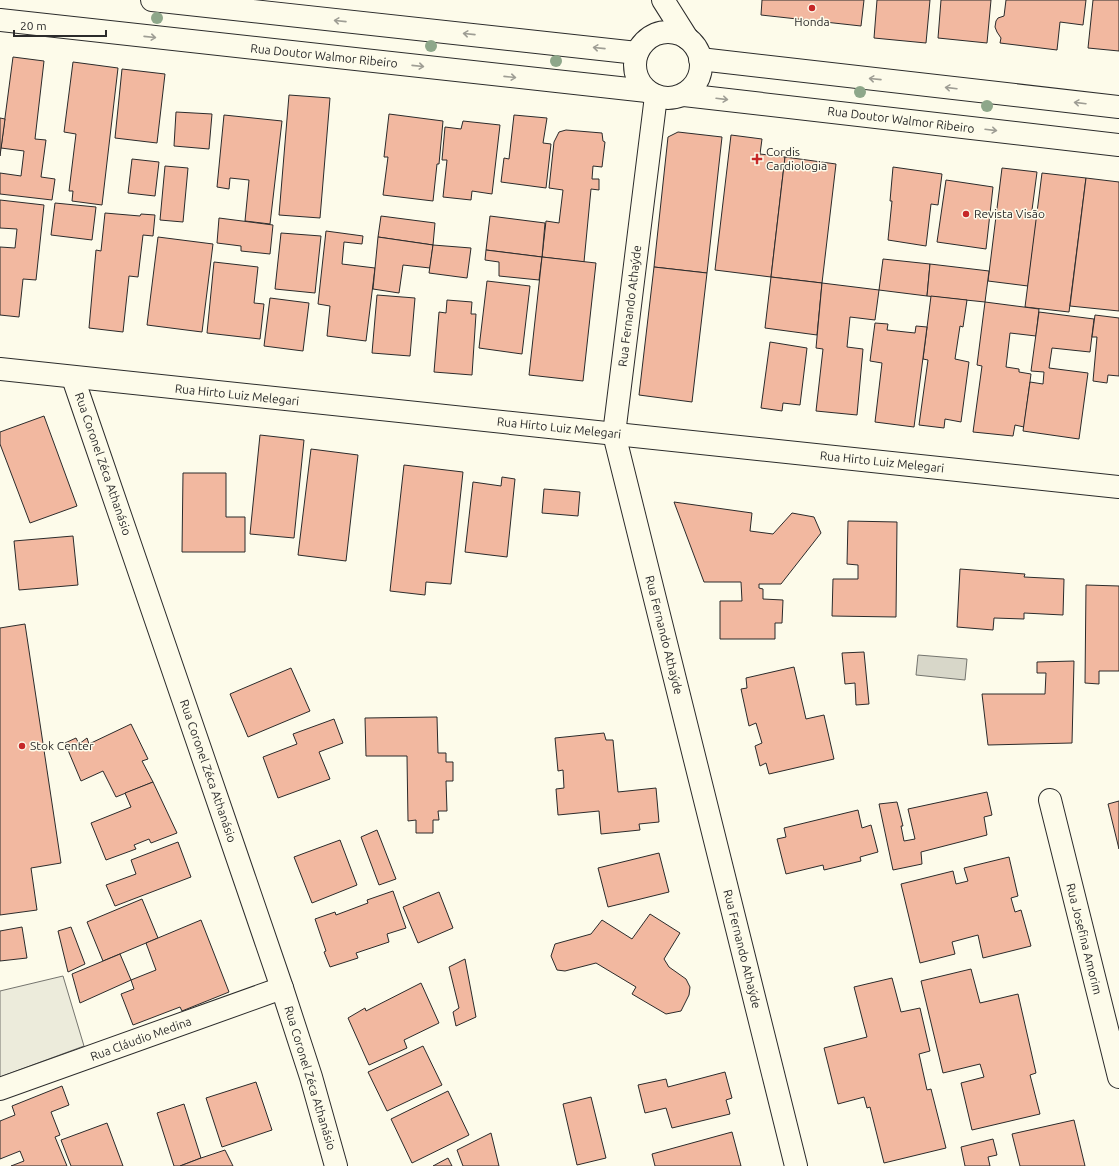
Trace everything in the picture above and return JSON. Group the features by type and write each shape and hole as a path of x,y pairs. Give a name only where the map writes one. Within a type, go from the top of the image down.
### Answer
{"street":[{"path":"152,0 237,5 637,53"},
{"path":"663,0 687,38 696,48 700,59 701,70 698,80 684,95 665,99 652,94 640,84 636,74 635,63 637,53 642,44 650,37 659,33 669,32 679,34 687,38"},
{"name":"Rua Doutor Walmor Ribeiro","path":"0,20 652,94"},
{"path":"700,59 1119,107"},
{"name":"Rua Fernando Athaýde","path":"652,94 614,434 796,1166"},
{"name":"Rua Doutor Walmor Ribeiro","path":"684,95 1119,145"},
{"name":"Rua Hirto Luiz Melegari","path":"0,369 73,378 1119,487"},
{"name":"Rua Coronel Zéca Athanásio","path":"73,378 282,988 311,1077 336,1166"},
{"name":"Rua Josefina Amorim","path":"1050,800 1119,1077"},
{"name":"Rua Cláudio Medina","path":"0,1089 282,988"}],"shaded area":[{"path":"918,655 967,659 965,680 916,675"},
{"path":"63,976 84,1046 0,1077 0,991"}],"building":[{"name":"Honda","path":"762,0 864,0 861,26 761,15"},
{"path":"877,0 930,0 926,43 874,38"},
{"path":"941,0 991,0 987,43 938,38"},
{"path":"1006,0 1086,0 1083,25 1060,22 1057,50 1000,43 1001,38 995,27 998,18 1004,16"},
{"path":"1093,0 1119,0 1119,51 1088,48"},
{"path":"13,57 44,61 35,139 46,140 41,177 55,179 52,200 0,194 0,173 21,176 24,151 1,148"},
{"path":"73,62 118,68 102,205 72,201 73,191 69,191 76,134 64,132"},
{"path":"122,69 165,74 157,143 115,138"},
{"path":"289,95 330,98 320,218 279,215"},
{"path":"176,112 212,114 209,149 174,146"},
{"path":"389,114 443,121 439,164 437,164 433,201 383,195 388,157 384,157"},
{"path":"224,115 282,121 270,224 245,221 249,180 230,178 229,189 217,187"},
{"path":"514,115 547,118 543,143 551,144 546,188 501,182 504,158 509,159"},
{"path":"0,118 5,119 0,156"},
{"path":"463,121 500,125 492,194 472,191 471,200 443,197 447,160 442,160 445,127 461,129"},
{"path":"566,130 602,133 603,141 605,142 602,167 593,166 592,179 599,179 599,190 591,189 584,262 542,257 546,221 559,223 563,190 549,188 554,142 559,132"},
{"path":"678,132 722,137 707,273 654,267 668,137"},
{"path":"731,135 762,139 760,154 785,157 771,277 715,270"},
{"path":"785,157 836,164 822,283 771,277"},
{"path":"132,159 159,162 155,196 128,193"},
{"path":"165,166 188,168 183,222 160,220"},
{"path":"893,167 942,174 938,205 931,204 926,246 888,240 892,201 890,201"},
{"path":"1002,168 1037,172 1032,210 1038,211 1028,286 988,281"},
{"path":"1042,173 1086,178 1069,312 1025,307"},
{"path":"1086,178 1119,182 1119,311 1070,306"},
{"name":"Revista Visão","path":"946,180 993,187 986,249 937,242"},
{"path":"0,200 44,205 36,280 23,279 19,317 0,315 0,247 15,248 17,229 0,228"},
{"path":"55,203 96,207 92,240 51,235"},
{"path":"105,213 140,216 141,214 155,215 153,236 143,235 138,277 129,276 123,332 89,328 96,250 101,251"},
{"path":"381,216 435,223 433,245 378,237"},
{"path":"490,216 545,223 542,257 486,250"},
{"path":"219,218 273,225 270,254 241,251 241,246 217,243"},
{"path":"326,231 363,236 362,244 344,242 342,264 375,268 366,341 327,336 330,306 318,304"},
{"path":"281,233 321,236 315,293 275,289"},
{"path":"158,237 213,244 202,332 147,325"},
{"path":"378,237 433,245 430,268 403,265 399,293 373,289"},
{"path":"433,245 471,248 467,278 429,273"},
{"path":"486,250 542,257 539,280 499,276 499,262 485,260"},
{"path":"542,257 596,263 583,381 529,375"},
{"path":"883,259 930,264 927,296 879,290"},
{"path":"214,262 258,267 254,303 264,304 260,339 207,333"},
{"path":"930,264 989,271 985,302 927,296"},
{"path":"654,267 707,273 692,402 639,395"},
{"path":"771,277 822,283 817,335 765,328"},
{"path":"487,281 530,286 522,354 479,348"},
{"path":"822,283 879,290 875,320 850,317 847,347 863,349 857,415 816,411 823,349 816,348"},
{"path":"377,295 415,298 410,356 372,353"},
{"path":"931,296 967,300 963,327 960,326 955,359 969,362 961,422 945,419 944,428 919,425 928,360 923,359"},
{"path":"270,298 309,303 303,351 264,346"},
{"path":"447,300 472,302 471,314 476,314 472,375 434,372 439,312 446,313"},
{"path":"985,302 1039,309 1036,336 1010,333 1006,367 1019,369 1019,372 1031,374 1024,427 1015,425 1013,436 973,432 982,366 977,365"},
{"path":"1039,312 1094,319 1090,352 1052,348 1049,368 1088,373 1079,439 1023,431 1030,382 1043,384 1044,372 1031,371"},
{"path":"1095,315 1119,318 1119,376 1108,375 1107,383 1093,381 1097,337 1092,337"},
{"path":"875,323 888,324 887,330 915,333 916,326 927,327 914,427 875,422 882,363 870,361"},
{"path":"770,342 807,348 800,405 783,403 782,411 761,408"},
{"path":"44,416 77,506 30,523 0,444 0,432"},
{"path":"260,435 304,440 294,538 250,534"},
{"path":"311,449 358,455 346,561 298,555"},
{"path":"404,465 463,472 451,584 426,582 425,595 390,591"},
{"path":"183,473 226,473 226,517 245,517 245,552 182,552"},
{"path":"502,477 515,479 507,557 465,552 473,482 501,486"},
{"path":"544,489 580,492 578,516 542,513"},
{"path":"674,502 752,513 750,531 773,534 792,513 814,517 821,533 781,584 759,584 759,588 763,589 763,599 783,600 782,623 775,623 775,639 720,639 720,601 742,601 741,582 704,582"},
{"path":"848,521 897,522 896,617 832,616 833,579 858,579 858,565 847,564"},
{"path":"73,536 78,585 19,590 14,541"},
{"path":"960,569 1025,574 1024,577 1064,579 1063,615 1024,613 1024,619 994,618 993,630 957,627"},
{"path":"1086,585 1119,586 1119,671 1099,671 1099,684 1085,683"},
{"name":"Stok Center","path":"25,624 61,863 31,868 37,910 0,915 0,628"},
{"path":"864,652 869,704 856,705 855,683 845,684 842,653"},
{"path":"1074,661 1072,743 988,745 982,694 1045,694 1046,673 1037,673 1037,662"},
{"path":"794,667 806,719 824,715 834,759 769,774 766,763 760,766 755,746 762,743 756,723 749,726 741,689 747,688 746,678"},
{"path":"291,668 310,711 248,737 230,694"},
{"path":"437,717 438,753 446,753 446,762 453,762 453,781 446,781 447,811 438,811 439,820 433,820 433,833 416,833 416,820 408,821 407,756 366,756 365,718"},
{"path":"334,719 343,743 319,752 330,779 278,798 263,757 297,744 293,734"},
{"path":"131,724 148,759 142,761 153,782 116,797 103,771 81,781 65,743 76,738 79,744 87,738 89,744"},
{"path":"604,733 606,740 613,740 618,792 656,788 659,822 639,824 640,830 601,834 599,811 558,815 556,789 564,788 563,770 558,771 555,738"},
{"path":"153,782 177,833 151,843 149,839 134,845 136,849 106,860 91,823 131,807 125,793"},
{"path":"987,792 992,815 984,817 987,835 921,852 922,864 893,870 879,804 897,802 903,826 901,826 904,841 915,839 908,809"},
{"path":"1119,801 1119,849 1108,804"},
{"path":"858,810 862,828 871,825 878,852 860,857 861,861 824,870 823,865 786,874 777,839 786,837 784,828"},
{"path":"377,830 396,879 379,885 361,837"},
{"path":"340,840 357,885 312,903 294,857"},
{"path":"178,842 191,877 115,906 106,885 136,874 131,860"},
{"path":"659,853 669,892 608,907 598,868"},
{"path":"1009,857 1018,896 1011,898 1015,912 1021,910 1031,946 983,958 978,935 952,942 955,954 920,963 901,884 953,871 956,884 968,881 964,868"},
{"path":"393,891 406,928 387,934 389,942 356,953 358,958 330,967 324,952 326,951 315,919 335,912 336,915 368,903 367,900"},
{"path":"439,892 453,928 418,943 403,907"},
{"path":"142,899 158,938 103,961 87,922"},
{"path":"650,914 680,933 664,959 669,967 686,979 690,987 689,995 681,1011 666,1014 632,994 636,987 596,963 565,971 557,970 551,956 555,944 591,934 602,920 632,939"},
{"path":"201,920 229,992 182,1011 180,1007 133,1025 121,994 134,989 131,980 156,970 146,943"},
{"path":"22,927 27,958 0,961 0,931"},
{"path":"71,927 85,964 68,972 58,931"},
{"path":"120,954 131,980 80,1003 72,974"},
{"path":"465,959 476,1017 456,1026 453,1012 459,1008 449,967"},
{"path":"971,969 980,1003 1018,994 1036,1073 1030,1075 1040,1114 972,1130 961,1083 984,1077 980,1064 943,1073 921,981"},
{"path":"892,978 901,1012 920,1008 930,1051 919,1054 927,1090 931,1089 946,1148 884,1163 870,1107 867,1108 864,1097 838,1104 824,1048 867,1037 854,987"},
{"path":"421,983 439,1023 404,1040 407,1048 369,1065 348,1018 365,1008 366,1011"},
{"path":"423,1046 442,1085 387,1111 368,1072"},
{"path":"725,1072 732,1098 726,1100 730,1114 672,1128 666,1108 645,1113 638,1085 666,1079 668,1087"},
{"path":"256,1082 272,1130 222,1147 206,1098"},
{"path":"62,1086 69,1105 51,1112 60,1135 55,1137 67,1166 11,1166 24,1161 20,1151 0,1159 0,1121 15,1115 12,1106"},
{"path":"448,1091 469,1135 412,1163 391,1119"},
{"path":"591,1097 606,1158 577,1165 563,1104"},
{"path":"184,1104 201,1158 180,1166 174,1166 157,1113"},
{"path":"1074,1120 1085,1166 1020,1166 1012,1134"},
{"path":"107,1123 123,1166 71,1166 61,1140"},
{"path":"732,1132 741,1166 655,1166 652,1154"},
{"path":"491,1133 499,1166 463,1166 457,1150"},
{"path":"993,1139 997,1155 988,1157 990,1166 965,1166 961,1147"},
{"path":"225,1150 233,1166 180,1166 201,1158"},
{"path":"448,1158 452,1166 433,1166"}],"place":[{"name":"Honda","path":"812,8"},
{"name":"Cordis Cardiologia","path":"757,159"},
{"name":"Revista Visão","path":"966,214"},
{"name":"Stok Center","path":"22,746"}]}
